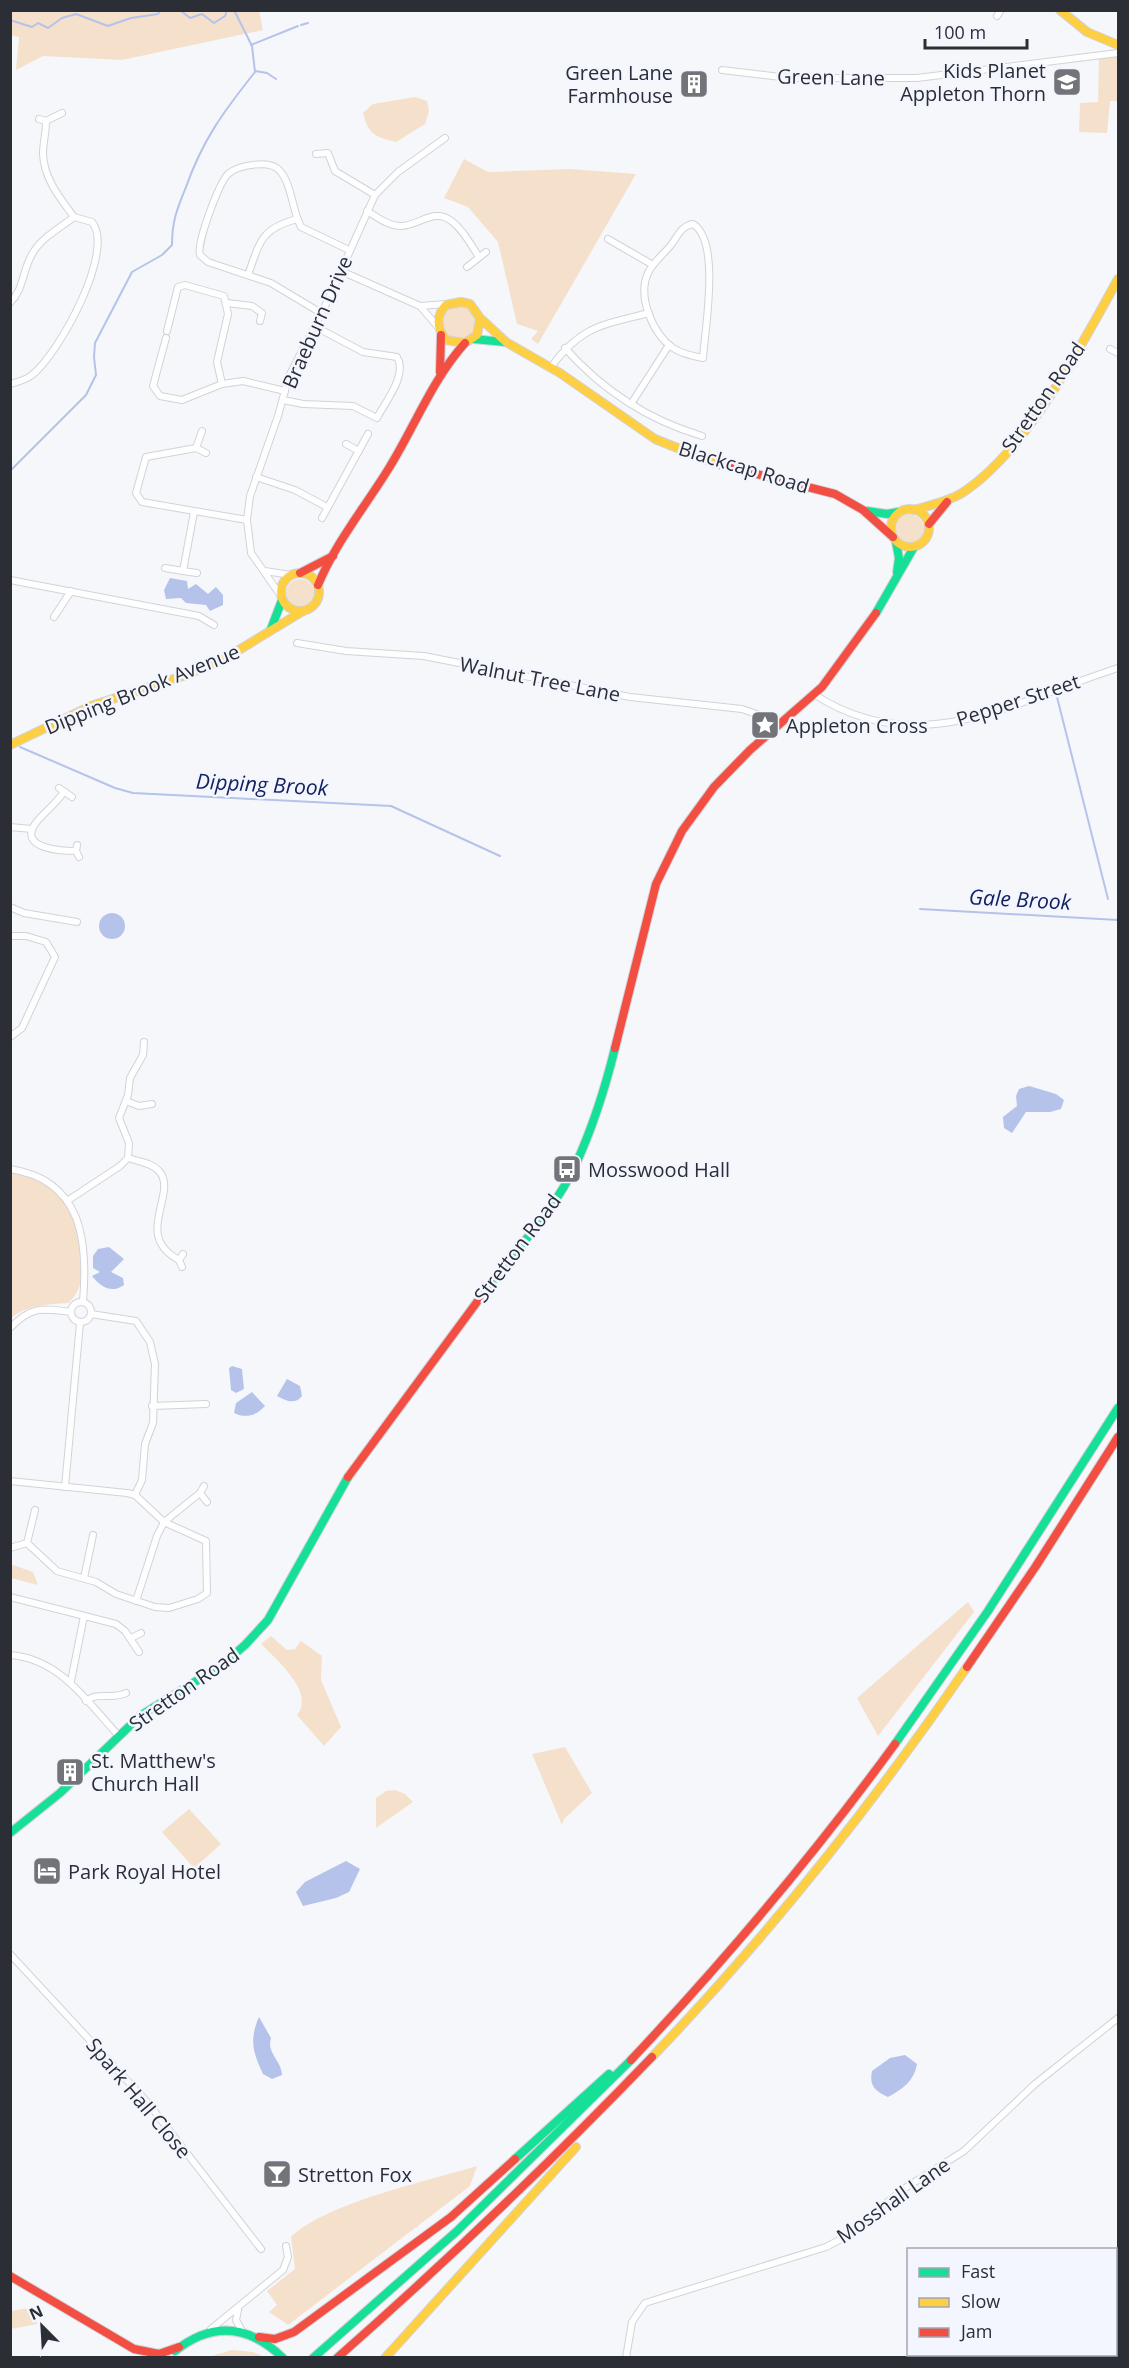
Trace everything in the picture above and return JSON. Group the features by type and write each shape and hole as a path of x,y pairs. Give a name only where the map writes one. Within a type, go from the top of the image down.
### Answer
{"main road":[{"path":"1060,10 1072,22 1093,35 1119,45"},
{"name":"Stretton Road","path":"914,510 950,499 976,483 990,470 1036,412 1119,279"},
{"path":"282,598 291,609 303,611 316,602 318,585 333,556 390,466 440,372 479,330 480,318 470,304 458,300 447,304 439,314 440,372"},
{"name":"Blackcap Road","path":"480,318 506,342 551,367 655,439 711,462 835,494 863,510 895,540"},
{"path":"439,331 452,343 469,341"},
{"name":"Blackcap Road","path":"469,341 506,342"},
{"name":"Stretton Road","path":"928,524 950,499"},
{"name":"Blackcap Road","path":"863,510 882,514 900,512"},
{"path":"914,510 923,515 928,524 927,536 914,547 902,546 895,540 892,521 900,512 914,510"},
{"name":"Stretton Road","path":"895,540 899,558 896,581"},
{"name":"Stretton Road","path":"10,1833 60,1793 119,1736 164,1699 222,1665 245,1646 268,1620 345,1482 561,1191 588,1137 602,1100 646,918 665,861 681,831 714,787 750,750 815,695 877,612 914,547"},
{"path":"271,629 282,598 282,586 296,574 333,556"},
{"path":"296,574 310,576 318,585"},
{"name":"Dipping Brook Avenue","path":"10,745 91,706 216,662 303,611"},
{"path":"313,2358 505,2186 635,2054 786,1883 902,1735 1006,1587 1119,1408"},
{"path":"337,2358 482,2229 612,2100 746,1955 862,1813 960,1682 1119,1437"},
{"path":"10,2276 134,2349 159,2354 179,2347 206,2332 225,2329 242,2331 259,2337 280,2338 294,2332 451,2217 591,2088 635,2054"},
{"path":"385,2358 587,2135 612,2100"},
{"path":"259,2337 283,2358"},
{"path":"169,2358 179,2347"},
{"path":"134,2349 141,2358"}],"street":[{"name":"Green Lane","path":"722,70 789,78 917,78 1119,53"},
{"path":"46,122 62,112"},
{"path":"39,119 46,122"},
{"path":"10,384 26,378 42,365 69,324 88,283 95,260 98,232 88,219 74,217 56,192 46,168 43,152 46,122"},
{"name":"Braeburn Drive","path":"282,598 250,550 247,520 248,503 293,365 321,313 375,195 398,172 445,138"},
{"path":"316,154 327,153 335,171 375,195"},
{"path":"321,313 282,289 208,262 199,253 202,235 226,176 233,171 267,164 278,168 285,179 297,219 307,231 350,250"},
{"path":"367,211 387,223 399,226 444,216 454,223 479,257"},
{"path":"10,303 21,288 26,266 34,249 74,217"},
{"path":"248,275 266,233 276,225 297,219"},
{"path":"693,224 697,226 710,257 703,358 682,353 669,345 659,334 649,314 645,284 653,265 684,226 693,224"},
{"path":"608,239 653,265"},
{"path":"467,267 486,252"},
{"path":"340,272 420,306 447,304"},
{"path":"261,321 262,313 252,306 228,303 219,293 181,285 175,291 153,386 160,396 182,399 222,384 248,382 285,391"},
{"path":"222,384 217,362 228,314 228,303"},
{"path":"420,306 439,331"},
{"path":"551,367 574,339 594,328 649,314"},
{"path":"283,400 303,404 353,406 377,418 396,383 400,366 397,357 363,352 314,326"},
{"path":"632,404 669,345"},
{"path":"565,348 594,378 652,418 702,436"},
{"path":"1110,349 1119,353"},
{"path":"196,448 202,432"},
{"path":"322,518 368,434"},
{"path":"346,444 358,451"},
{"path":"206,453 196,448 148,456 142,465 136,493 142,502 247,520"},
{"path":"256,477 295,490 327,507"},
{"path":"183,571 194,512"},
{"path":"165,568 197,573"},
{"path":"265,571 296,574"},
{"path":"10,580 199,616 214,625"},
{"path":"54,617 71,591"},
{"name":"Walnut Tree Lane","path":"297,643 346,651 424,656 630,697 742,709 771,719 778,726"},
{"name":"Pepper Street","path":"815,695 837,708 871,721 908,727 925,726 988,713 1119,668"},
{"path":"72,797 61,790 33,829 34,840 40,847 77,851"},
{"path":"10,827 33,829"},
{"path":"10,907 24,913 77,922"},
{"path":"10,936 26,936 46,942 53,949 55,961 29,1008 22,1028 10,1037"},
{"path":"67,1201 120,1166 128,1158 129,1143 119,1118 126,1101 130,1078 144,1050 143,1040"},
{"path":"126,1101 139,1106 152,1104"},
{"path":"128,1158 152,1166 164,1179 165,1192 157,1213 158,1230 167,1250 181,1261"},
{"path":"10,1169 40,1178 67,1201 77,1218 84,1243 83,1302"},
{"path":"83,1302 90,1307 91,1314 88,1320 80,1323 74,1320 71,1312 76,1303 83,1302"},
{"path":"10,1328 24,1315 35,1310 71,1312"},
{"path":"91,1314 136,1321 150,1342 155,1364 153,1424 145,1444 142,1480 135,1495"},
{"path":"65,1488 80,1323"},
{"path":"152,1406 207,1404"},
{"path":"10,1481 135,1495 164,1522 206,1540 208,1588 202,1597 164,1609 136,1601 84,1578 67,1576 57,1571 27,1543"},
{"path":"136,1601 156,1536 164,1522 202,1490 207,1502"},
{"path":"27,1543 35,1510"},
{"path":"84,1578 93,1535"},
{"path":"10,1548 27,1543"},
{"path":"10,1597 116,1624 131,1638 139,1652"},
{"path":"71,1681 84,1616"},
{"path":"131,1638 141,1633"},
{"path":"10,1655 23,1656 45,1664 71,1681 86,1701 119,1736"},
{"path":"86,1701 96,1695 113,1697 126,1693"},
{"name":"Spark Hall Close","path":"10,1954 148,2103 261,2248"},
{"name":"Mosshall Lane","path":"626,2355 632,2322 645,2303 826,2247 845,2237 902,2190 964,2151 1035,2084 1119,2018"},
{"path":"206,2332 238,2310 284,2270 287,2262 286,2246"},
{"path":"238,2310 236,2320 242,2331"}],"shaded area":[{"path":"10,11 259,11 263,30 122,60 43,56 16,70 19,37 11,35"},
{"path":"1118,56 1118,101 1110,101 1107,133 1079,132 1080,103 1098,102 1099,57"},
{"path":"415,97 427,101 429,111 425,124 396,142 374,134 367,126 363,113 373,104"},
{"path":"464,159 488,172 570,169 636,174 538,344 531,339 538,331 517,324 498,242 468,207 444,198"},
{"path":"459,305 471,310 476,322 471,334 459,339 447,334 442,322 447,310"},
{"path":"909,514 920,518 924,529 920,540 909,544 898,540 894,529 898,518"},
{"path":"300,579 310,583 314,593 310,603 300,607 290,603 286,593 290,583"},
{"path":"11,1169 24,1171 66,1196 78,1219 84,1251 84,1267 76,1294 68,1303 31,1308 11,1318"},
{"path":"11,1566 33,1572 38,1585 11,1578"},
{"path":"968,1602 974,1612 878,1736 857,1698"},
{"path":"271,1636 287,1650 295,1649 301,1641 322,1656 321,1680 341,1727 324,1746 297,1715 302,1706 302,1697 292,1677 261,1644"},
{"path":"565,1747 592,1793 564,1819 562,1825 532,1754"},
{"path":"395,1790 405,1794 413,1802 376,1828 376,1798 386,1791"},
{"path":"189,1809 221,1844 194,1868 162,1832"},
{"path":"477,2166 470,2186 288,2325 269,2312 277,2305 267,2291 295,2269 291,2237 307,2225 378,2194"},
{"path":"34,2307 37,2324 11,2329 11,2311"},
{"path":"232,2350 253,2352 265,2357 208,2357"}],"water":[{"path":"170,578 187,581 188,589 196,584 208,594 216,587 223,595 223,605 210,611 206,605 186,603 181,598 166,599 164,590"},
{"path":"112,913 121,917 125,926 121,935 112,939 103,935 99,926 103,917"},
{"path":"1029,1086 1056,1094 1064,1100 1061,1109 1050,1112 1026,1112 1012,1133 1004,1128 1003,1117 1017,1106 1016,1096 1019,1089"},
{"path":"109,1247 124,1259 111,1272 123,1278 124,1285 115,1289 106,1288 92,1276 100,1272 93,1268 93,1256 98,1249"},
{"path":"232,1366 242,1369 244,1389 236,1393 231,1390 229,1368"},
{"path":"287,1379 300,1386 302,1396 299,1399 287,1401 277,1396"},
{"path":"252,1392 265,1406 251,1415 243,1416 234,1413 236,1403"},
{"path":"346,1861 360,1869 349,1892 336,1898 303,1906 296,1892 305,1882"},
{"path":"259,2017 271,2038 272,2053 280,2065 282,2075 272,2079 263,2074 255,2053 253,2039"},
{"path":"905,2055 917,2064 913,2075 907,2084 888,2097 880,2093 872,2084 872,2071 890,2058"}],"waterway":[{"path":"10,20 32,27 38,23 48,28 62,18 76,14 108,26 131,18 158,14 161,10"},
{"path":"180,10 190,18 202,14 214,23 225,16 227,10"},
{"name":"Dipping Brook","path":"10,471 86,395 96,375 95,343 132,272 162,255 172,245 174,222 200,154 224,113 255,72 252,46 234,10"},
{"path":"301,25 308,23"},
{"path":"251,45 298,26"},
{"path":"255,71 267,73 276,79"},
{"path":"1057,697 1108,899"},
{"name":"Dipping Brook","path":"20,747 115,788 133,793 391,806 500,856"},
{"name":"Gale Brook","path":"920,909 1118,920"}],"traffic: fast":[{"path":"473,339 505,342"},
{"path":"867,511 887,514 898,512"},
{"path":"896,542 899,558 897,572"},
{"path":"876,613 914,547"},
{"path":"271,629 282,600"},
{"path":"491,1283 547,1212 567,1182 592,1123 615,1048"},
{"path":"895,1744 988,1611 1118,1408"},
{"path":"10,1833 60,1793 140,1716 222,1665 245,1645 268,1620 348,1477"},
{"path":"313,2358 457,2231 631,2060"},
{"path":"515,2159 609,2074"},
{"path":"175,2351 203,2335 217,2331 230,2331 244,2333 257,2339 283,2358"}],"traffic: slow":[{"path":"1060,10 1087,32 1118,45"},
{"path":"914,510 945,501 962,493 986,475 1008,452 1050,396 1118,279"},
{"path":"480,318 477,335 465,343 446,340 438,322 442,309 446,305 461,302 470,304 480,318 506,342 560,373 655,439 717,464"},
{"path":"910,509 917,510 923,515 928,521 929,528 928,535 923,541 917,546 910,547 903,546 897,541 892,535 891,528 892,521 897,515 903,510 910,509"},
{"path":"300,573 313,579 319,592 313,605 300,611 287,605 281,592 287,579 300,573"},
{"path":"10,745 91,706 186,675 224,659 303,611"},
{"path":"652,2057 737,1965 817,1868 894,1769 967,1667"},
{"path":"385,2358 576,2147"}],"traffic: jam":[{"path":"440,372 441,335"},
{"path":"318,585 333,554 389,468 433,388 465,343"},
{"path":"717,464 835,494 863,510 893,537"},
{"path":"929,524 947,502"},
{"path":"300,573 333,556"},
{"path":"615,1048 656,884 682,831 714,787 750,750 822,687 876,613"},
{"path":"348,1477 491,1283"},
{"path":"967,1667 1036,1566 1118,1437"},
{"path":"631,2060 768,1906 895,1744"},
{"path":"337,2358 498,2211 652,2057"},
{"path":"259,2337 275,2339 294,2332 451,2217 515,2159"},
{"path":"10,2276 134,2349 159,2354 179,2347"}],"place":[{"name":"Kids Planet Appleton Thorn","path":"1067,82"},
{"name":"Green Lane Farmhouse","path":"694,84"},
{"name":"Appleton Cross","path":"765,725"},
{"name":"Mosswood Hall","path":"567,1169"},
{"name":"St. Matthew's Church Hall","path":"70,1772"},
{"name":"Park Royal Hotel","path":"47,1871"},
{"name":"Stretton Fox","path":"277,2174"}]}
